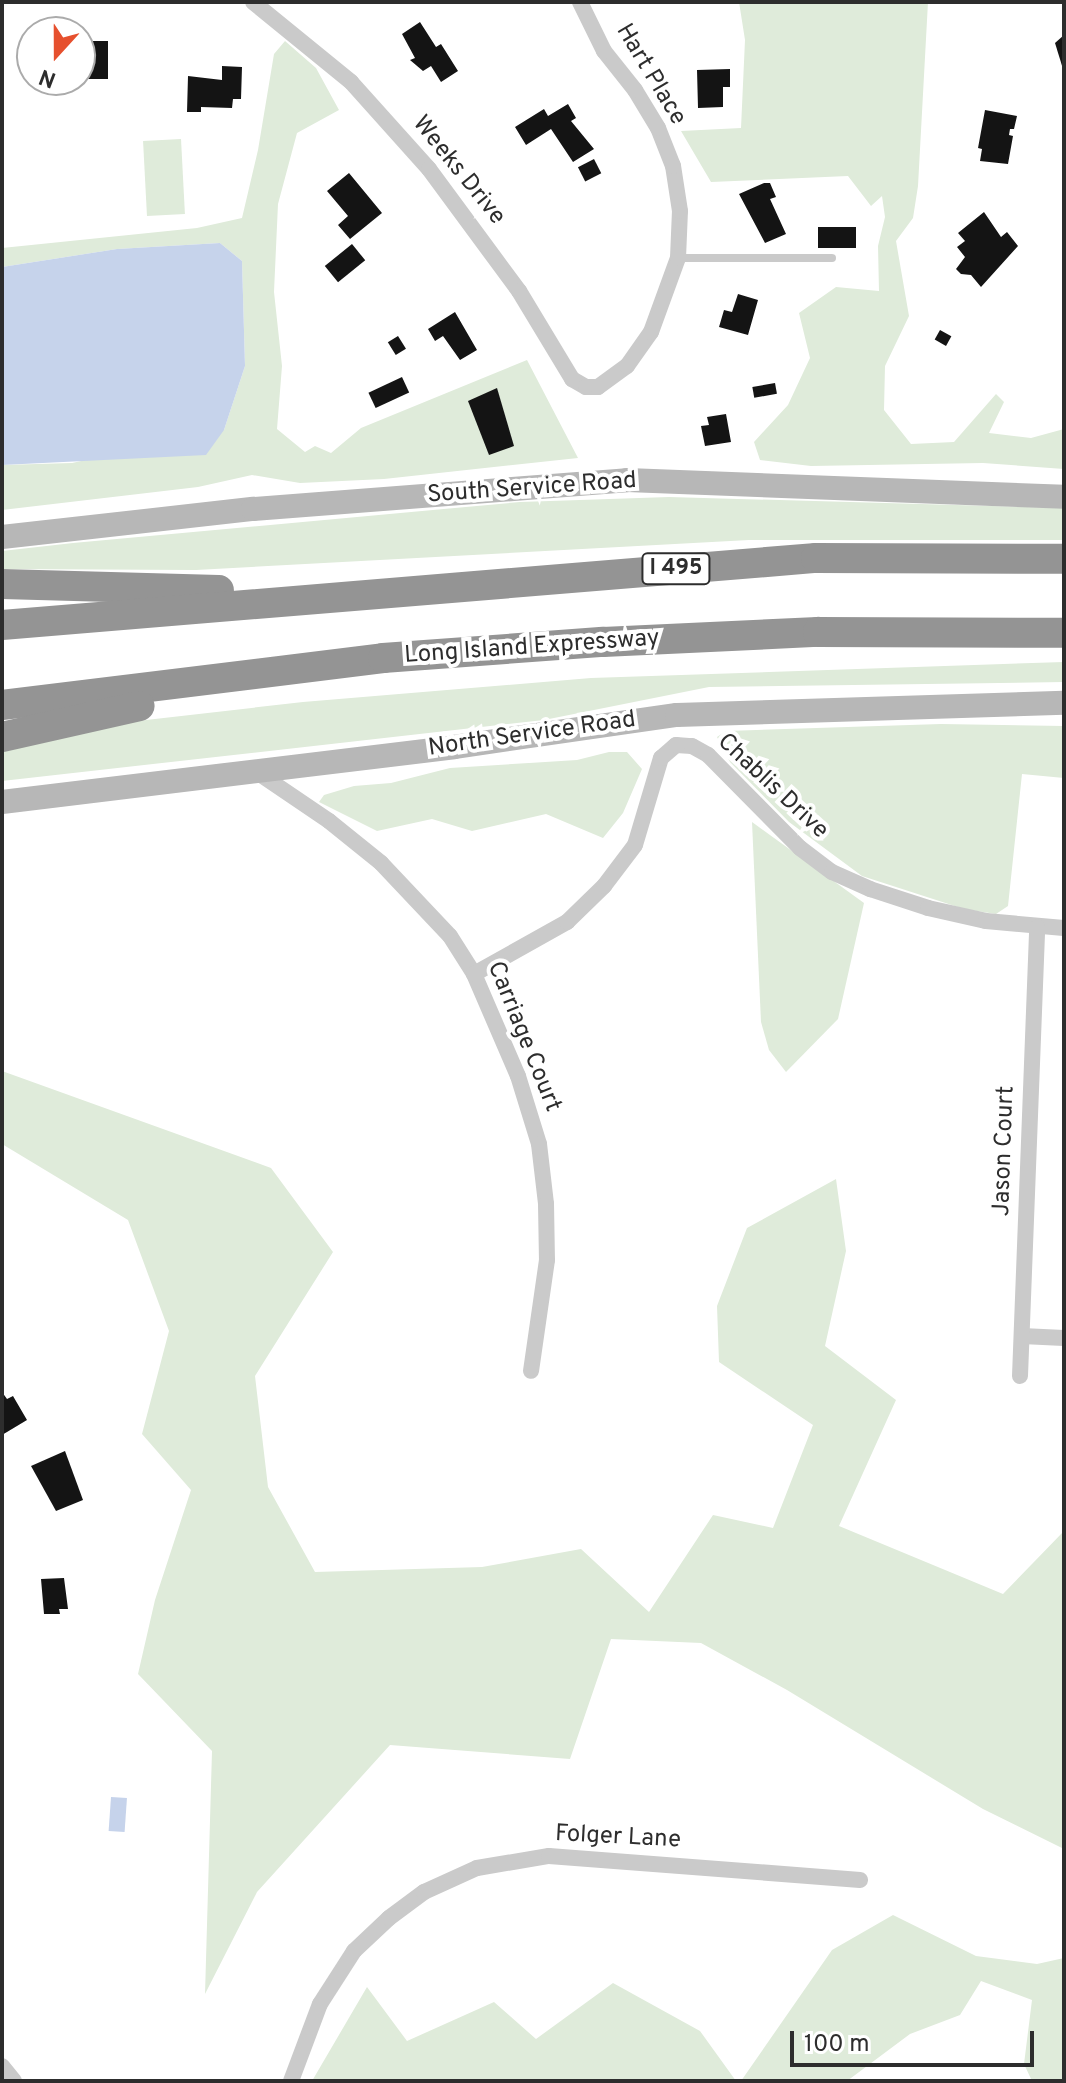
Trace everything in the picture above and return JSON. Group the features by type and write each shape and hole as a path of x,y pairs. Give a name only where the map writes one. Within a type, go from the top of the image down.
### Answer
{"highway":[{"name":"I 495","path":"2,625 816,558 1064,559"},
{"path":"2,584 209,589 289,599"},
{"name":"Long Island Expressway","path":"2,705 383,658 818,632 1064,633"},
{"path":"2,737 383,658"}],"main road":[{"name":"South Service Road","path":"2,537 253,509 627,480 1064,497"},
{"name":"North Service Road","path":"2,802 253,769 454,747 677,715 1064,703"}],"street":[{"name":"Weeks Drive","path":"253,2 351,82 419,158 519,291 572,379 586,387 598,387"},
{"name":"Hart Place","path":"580,2 604,51 635,90 658,128 673,166 680,211 678,258 651,332 627,366 598,387"},
{"name":"Chablis Drive","path":"474,974 567,922 604,886 635,845 661,758 676,745 692,746 708,755 800,848 832,872 928,908 1037,927 1064,928"},
{"name":"Carriage Court","path":"253,769 329,821 381,863 450,936 474,974 518,1076 539,1144 546,1204 547,1260 531,1371"},
{"name":"Jason Court","path":"1020,1376 1037,927"},
{"path":"1022,1336 1064,1338"},
{"name":"Folger Lane","path":"291,2081 320,2004 354,1951 389,1918 424,1892 477,1868 549,1856 860,1880"},
{"path":"2,2066 14,2081"}],"lane":[{"path":"678,258 832,258"}],"green space":[{"path":"739,2 928,2 918,186 913,218 896,241 909,316 885,366 884,410 911,444 954,442 996,394 1004,402 989,433 1031,438 1064,429 1064,469 983,463 811,466 760,460 754,442 788,405 810,358 799,313 836,287 879,291 878,246 885,217 882,196 871,206 848,176 711,182 681,131 741,128 745,40"},
{"path":"285,41 316,68 339,110 297,133 278,204 274,292 282,366 277,429 305,452 315,446 331,453 361,428 527,360 578,458 384,479 300,483 252,475 198,487 2,510 2,465 72,463 224,430 245,366 242,261 220,243 117,249 2,267 2,248 197,228 242,218 258,150 274,54"},
{"path":"181,139 185,214 147,216 143,141"},
{"path":"669,497 1064,508 1064,540 749,540 196,570 2,569 2,551 73,543 520,502"},
{"path":"1064,662 1064,682 709,687 544,720 2,781 2,744 67,729 303,702 591,678"},
{"path":"941,724 1064,726 1064,778 1022,774 1008,906 996,914 964,909 862,876 789,822 730,762 717,737 726,731"},
{"path":"609,752 627,752 642,769 623,813 603,838 546,814 472,831 432,819 377,831 319,802 324,795 354,786 391,783 450,768 577,760"},
{"path":"752,822 864,903 838,1019 786,1072 769,1050 761,1022"},
{"path":"2,1071 271,1168 333,1252 255,1376 268,1487 315,1572 482,1567 581,1549 649,1612 713,1515 773,1528 813,1425 719,1362 717,1306 747,1228 836,1179 846,1251 825,1346 896,1400 839,1526 1003,1594 1064,1531 1064,1849 983,1809 787,1690 701,1643 611,1639 570,1759 390,1745 257,1892 205,1994 212,1751 138,1674 155,1600 191,1490 142,1434 169,1331 128,1220 2,1144"},
{"path":"893,1915 976,1956 1037,1964 1064,1958 1064,2081 1032,2081 1024,2064 1032,2000 981,1981 960,2015 910,2034 847,2081 741,2081 832,1950"},
{"path":"613,1983 700,2031 736,2081 312,2081 367,1987 407,2041 494,2002 536,2039"}],"water":[{"path":"220,243 242,261 245,366 224,430 206,455 2,465 2,267 117,249"},
{"path":"111,1797 127,1798 125,1832 109,1831"}],"building":[{"path":"420,22 436,47 441,44 458,71 441,82 431,66 423,71 410,60 415,58 402,34"},
{"path":"1064,35 1064,69 1063,69 1055,43"},
{"path":"96,41 108,41 108,79 96,79"},
{"path":"222,66 242,67 241,99 233,99 232,108 201,107 201,112 187,112 188,76 222,80"},
{"path":"730,69 730,87 723,87 723,107 698,108 697,70"},
{"path":"568,104 576,118 571,121 594,149 573,162 551,129 526,145 515,127 544,109 548,116"},
{"path":"985,110 1017,116 1014,129 1010,129 1009,135 1013,136 1008,164 980,161 982,149 978,148"},
{"path":"594,159 601,173 585,181 578,167"},
{"path":"349,173 382,213 350,239 338,225 348,216 327,191"},
{"path":"770,183 776,197 770,199 786,234 765,243 739,194"},
{"path":"984,212 1001,237 1007,232 1018,246 981,287 971,275 961,274 956,269 965,257 957,247 965,241 958,233"},
{"path":"818,227 856,227 856,248 818,248"},
{"path":"352,244 365,260 338,282 325,266"},
{"path":"738,294 758,300 748,335 719,327 724,310 732,312"},
{"path":"455,312 477,350 460,360 443,336 435,341 428,329"},
{"path":"940,330 951,336 946,346 935,340"},
{"path":"398,336 406,349 396,355 388,342"},
{"path":"402,377 409,392 376,408 368,393"},
{"path":"775,383 777,394 754,398 752,387"},
{"path":"497,388 514,446 489,455 468,401"},
{"path":"726,414 731,442 705,446 701,426 709,425 707,417"},
{"path":"2,1392 7,1399 13,1396 27,1420 2,1435"},
{"path":"65,1451 83,1500 56,1511 31,1466"},
{"path":"64,1578 68,1609 59,1609 60,1614 44,1614 41,1579"}]}
